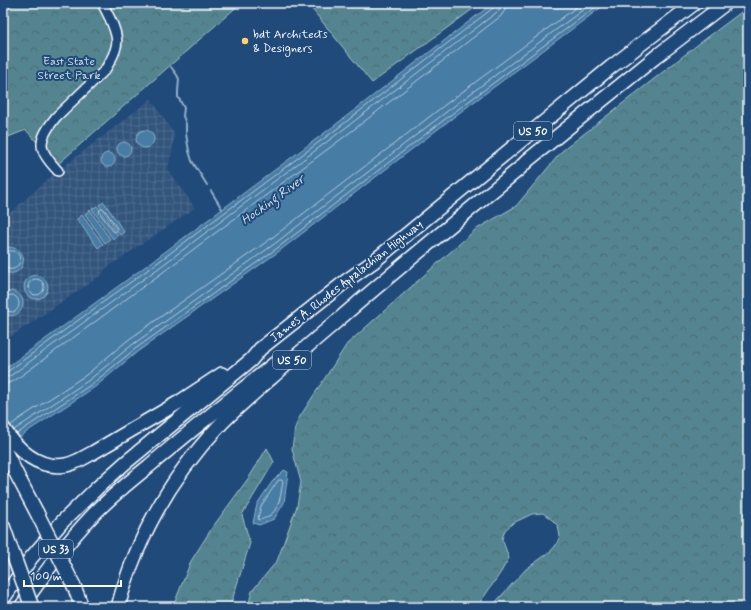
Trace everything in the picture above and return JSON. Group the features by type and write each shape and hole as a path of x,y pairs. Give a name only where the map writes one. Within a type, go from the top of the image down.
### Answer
{"highway":[{"name":"James A. Rhodes Appalachian Highway","path":"3,599 36,552 62,522 131,458 251,360 260,349 346,281 373,262 611,67 695,3"},
{"name":"James A. Rhodes Appalachian Highway","path":"118,607 122,591 136,554 159,506 184,468 218,426 377,286 528,160 658,54 726,3"},
{"path":"21,607 41,578 71,540 92,516 115,494 517,167 528,160"},
{"path":"3,428 15,444 38,461 45,464 66,464 82,459 180,401 209,383 248,355 260,349"},
{"name":"US 33","path":"3,447 38,513 74,586 82,607"},
{"path":"3,526 32,607"}],"street":[{"path":"58,171 51,164 42,149 43,136 56,117 105,70 116,48 117,38 109,15 102,3"}],"shaded area":[{"path":"151,99 175,135 168,169 195,208 105,269 103,274 3,342 3,219 55,173"}],"green space":[{"name":"East State Street Park","path":"3,3 241,3 57,165 26,130 3,139"},
{"path":"307,3 481,3 372,83"},
{"path":"748,7 748,607 491,607 526,569 550,552 556,545 560,536 558,526 543,513 532,514 513,523 505,530 502,539 509,558 477,607 248,607 252,591 277,561 297,506 301,482 292,449 295,428 299,418 347,344 475,230 516,206 562,151"},
{"path":"267,448 274,462 242,515 250,543 230,607 174,607 191,561 212,528 250,476"}],"water":[{"name":"Hocking River","path":"493,3 607,3 459,113 278,252 137,352 95,387 28,431 3,450 3,370 335,125"},
{"path":"141,130 149,130 154,135 152,146 149,148 141,148 136,143 136,135"},
{"path":"121,142 127,142 131,146 131,152 127,156 121,156 117,152 117,146"},
{"path":"105,153 111,153 115,157 115,163 111,167 105,167 101,163 101,157"},
{"path":"104,202 124,232 120,235 99,205"},
{"path":"97,206 118,235 113,239 92,209"},
{"path":"90,210 110,239 105,243 85,214"},
{"path":"82,215 103,244 98,248 77,219"},
{"path":"9,247 17,249 23,258 23,264 20,269 16,272 10,273 3,271 3,249"},
{"path":"36,275 45,278 48,287 45,296 36,299 27,296 24,287 27,278"},
{"path":"12,291 22,298 23,303 19,312 15,315 9,315 3,313 3,295"},
{"path":"284,470 288,472 284,503 274,519 259,525 253,523 257,504 272,482"}],"waterway":[{"path":"171,67 179,79 178,97 184,108 183,116 186,124 186,134 192,161 207,185"},
{"path":"211,191 222,209"}],"place":[{"name":"bdt Architects & Designers","path":"245,41"}]}
